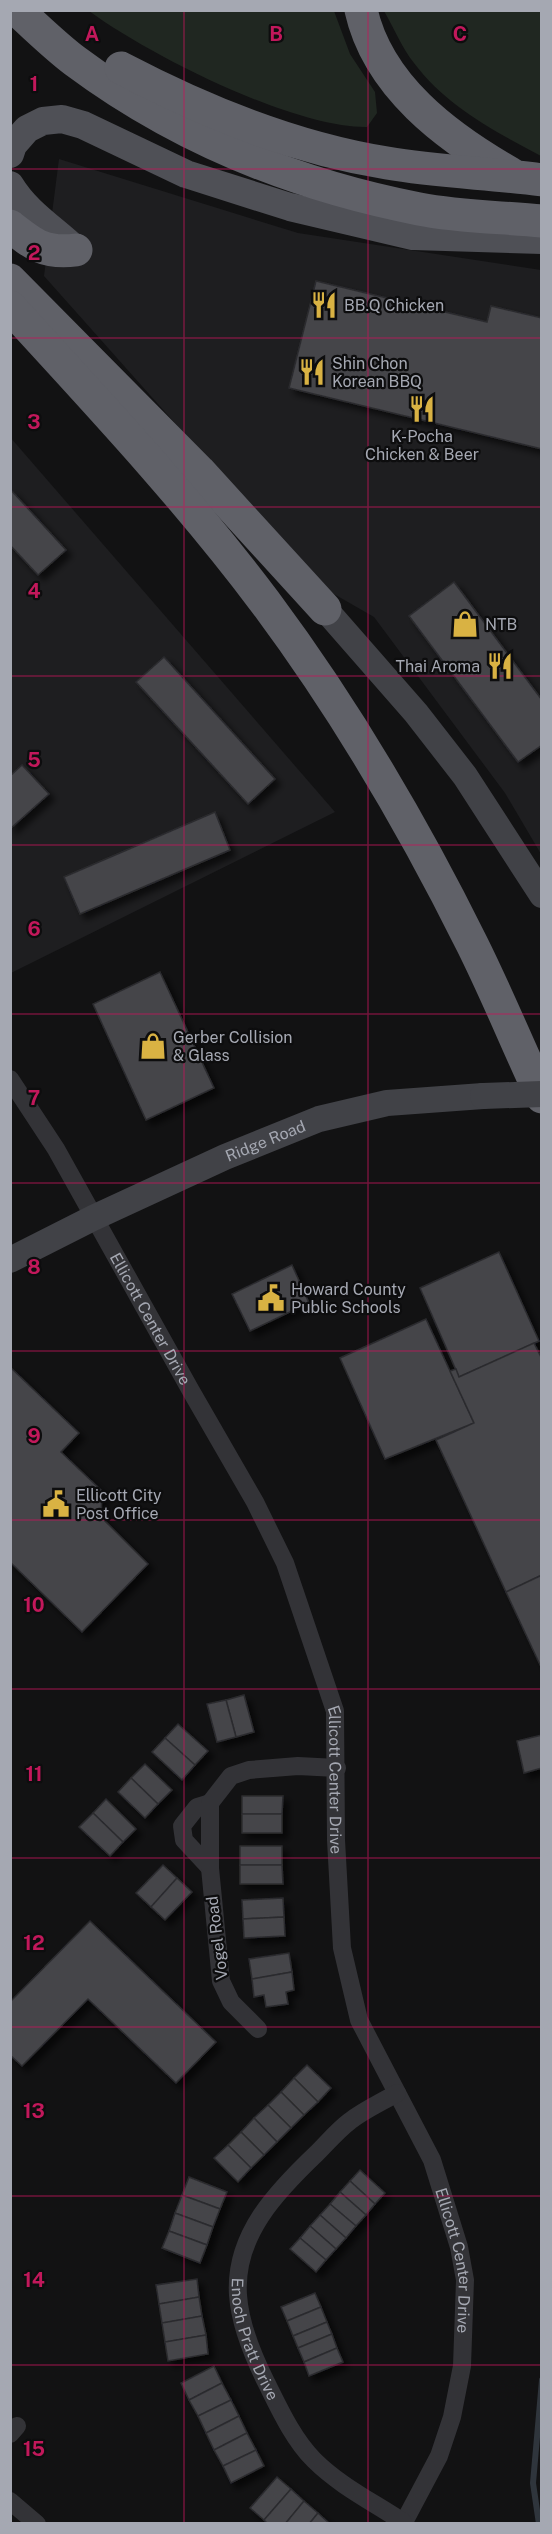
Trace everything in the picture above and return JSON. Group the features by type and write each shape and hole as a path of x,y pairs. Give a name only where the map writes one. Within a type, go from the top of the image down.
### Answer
{"highway":[{"path":"17,10 75,61 138,102 198,136 267,167 328,189 422,210 542,221"},
{"path":"29,10 82,47 152,84 264,132 385,163 529,179"},
{"path":"361,10 373,45 390,72 424,113 457,140 529,179"},
{"path":"10,226 32,243 54,253 76,250"},
{"path":"10,280 199,471 325,609"},
{"path":"10,307 135,444 206,528 265,603 316,675 424,853 472,945 542,1096"}],"main road":[{"path":"10,154 13,145 27,129 43,121 62,118 82,125 186,174 290,207 413,236 542,240"},
{"path":"10,185 34,216 54,229 76,250"}],"street":[{"path":"325,609 416,712 465,776 542,896"},
{"name":"Ellicott Center Drive","path":"10,1079 56,1149 255,1502 285,1563 335,1711 336,1840 342,1948 359,2020 432,2160 459,2247 465,2280 462,2366 452,2417 439,2456 403,2523"},
{"name":"Ridge Road","path":"10,1260 93,1218 225,1157 319,1119 387,1103 483,1096 542,1096"},
{"path":"210,1869 184,1840 182,1826 197,1807 210,1803 231,1776 249,1770 298,1766 336,1768"},
{"name":"Vogel Road","path":"210,1803 210,1869 221,1981 231,2002 258,2029"},
{"name":"Enoch Pratt Drive","path":"397,2093 350,2120 294,2175 261,2212 246,2243 238,2295 245,2331 260,2369 300,2443 313,2459 342,2484 403,2523"},
{"path":"10,2500 37,2523"}],"shaded area":[{"path":"89,11 334,11 350,54 375,92 377,113 367,127 336,124 262,102 223,86 147,48"},
{"path":"384,11 541,11 541,156 473,117 441,92 410,57"},
{"path":"59,159 298,233 541,270 541,854 505,793 374,617 320,586 44,276"},
{"path":"10,437 335,812 11,973 10,973"}],"building":[{"path":"316,281 487,322 491,306 542,318 542,449 289,388"},
{"path":"10,489 66,550 38,575 10,545"},
{"path":"454,582 542,700 542,745 518,762 409,616"},
{"path":"164,657 275,779 248,804 136,682"},
{"path":"22,765 49,794 10,829 10,776"},
{"path":"215,812 230,850 80,914 64,877"},
{"name":"Gerber Collision & Glass","path":"160,972 214,1088 146,1120 93,1004"},
{"path":"499,1252 539,1341 459,1377 420,1288"},
{"name":"Howard County Public Schools","path":"292,1265 309,1303 250,1331 232,1294"},
{"path":"426,1319 474,1423 385,1459 340,1358"},
{"path":"534,1343 542,1359 542,1575 506,1592 436,1440 474,1423 450,1371 456,1369 459,1377"},
{"name":"Ellicott City Post Office","path":"10,1367 79,1433 61,1452 102,1491 101,1517 148,1564 82,1632 10,1562"},
{"path":"542,1575 542,1669 506,1592"},
{"path":"244,1695 254,1732 236,1737 226,1700"},
{"path":"226,1700 236,1737 217,1742 207,1704"},
{"path":"178,1724 208,1751 195,1765 165,1738"},
{"path":"542,1735 542,1768 524,1773 517,1741"},
{"path":"165,1738 195,1765 182,1780 152,1752"},
{"path":"145,1764 172,1790 158,1804 131,1778"},
{"path":"131,1778 158,1804 145,1818 118,1792"},
{"path":"242,1796 283,1796 282,1814 242,1814"},
{"path":"106,1799 136,1829 123,1842 93,1813"},
{"path":"93,1813 123,1842 110,1856 79,1827"},
{"path":"242,1814 282,1814 282,1833 242,1833"},
{"path":"240,1846 282,1846 282,1865 240,1865"},
{"path":"163,1865 177,1878 151,1907 136,1893"},
{"path":"240,1865 282,1865 283,1884 240,1884"},
{"path":"177,1878 192,1892 165,1920 151,1907"},
{"path":"283,1898 284,1917 243,1919 242,1900"},
{"path":"284,1917 285,1936 244,1938 243,1919"},
{"path":"90,1921 216,2042 176,2083 88,1999 22,2066 10,2055 10,2002"},
{"path":"289,1953 292,1972 252,1979 249,1959"},
{"path":"292,1972 294,1990 286,1992 288,2004 266,2007 264,1995 254,1997 252,1979"},
{"path":"307,2065 331,2088 318,2102 294,2078"},
{"path":"294,2078 318,2102 304,2115 281,2092"},
{"path":"281,2092 304,2115 291,2128 268,2105"},
{"path":"268,2105 291,2128 277,2142 254,2118"},
{"path":"254,2118 277,2142 264,2155 241,2132"},
{"path":"241,2132 264,2155 251,2168 228,2145"},
{"path":"228,2145 251,2168 238,2182 214,2158"},
{"path":"360,2170 385,2193 375,2204 350,2181"},
{"path":"189,2177 227,2192 220,2209 182,2195"},
{"path":"350,2181 375,2204 366,2215 340,2192"},
{"path":"340,2192 366,2215 356,2226 330,2204"},
{"path":"182,2195 220,2209 213,2227 175,2213"},
{"path":"330,2204 356,2226 346,2238 320,2215"},
{"path":"175,2213 213,2227 207,2245 169,2231"},
{"path":"320,2215 346,2238 336,2249 310,2226"},
{"path":"310,2226 336,2249 326,2260 300,2238"},
{"path":"169,2231 207,2245 200,2263 162,2248"},
{"path":"300,2238 326,2260 316,2272 290,2249"},
{"path":"197,2279 199,2297 159,2304 156,2285"},
{"path":"315,2293 321,2307 287,2321 281,2307"},
{"path":"199,2297 202,2316 162,2323 159,2304"},
{"path":"321,2307 327,2322 293,2336 287,2321"},
{"path":"202,2316 206,2335 165,2342 162,2323"},
{"path":"327,2322 332,2334 298,2348 293,2336"},
{"path":"332,2334 337,2348 304,2362 298,2348"},
{"path":"206,2335 208,2354 168,2361 165,2342"},
{"path":"337,2348 343,2362 309,2376 304,2362"},
{"path":"214,2366 222,2383 189,2400 181,2383"},
{"path":"222,2383 231,2400 198,2416 189,2400"},
{"path":"231,2400 239,2416 206,2433 198,2416"},
{"path":"239,2416 247,2433 214,2450 206,2433"},
{"path":"247,2433 256,2450 223,2466 214,2450"},
{"path":"256,2450 264,2466 231,2483 223,2466"},
{"path":"277,2477 291,2489 264,2520 250,2508"},
{"path":"291,2489 304,2501 285,2524 268,2524 264,2520"},
{"path":"304,2501 318,2513 309,2524 285,2524"},
{"path":"318,2513 330,2524 309,2524"}],"waterway":[{"path":"539,2524 533,2483 542,2380"}],"place":[{"name":"BB.Q Chicken","path":"324,305"},
{"name":"Shin Chon Korean BBQ","path":"312,372"},
{"name":"K-Pocha Chicken & Beer","path":"422,409"},
{"name":"NTB","path":"465,624"},
{"name":"Thai Aroma","path":"500,666"},
{"name":"Gerber Collision & Glass","path":"153,1046"},
{"name":"Howard County Public Schools","path":"271,1298"},
{"name":"Ellicott City Post Office","path":"56,1504"}]}
